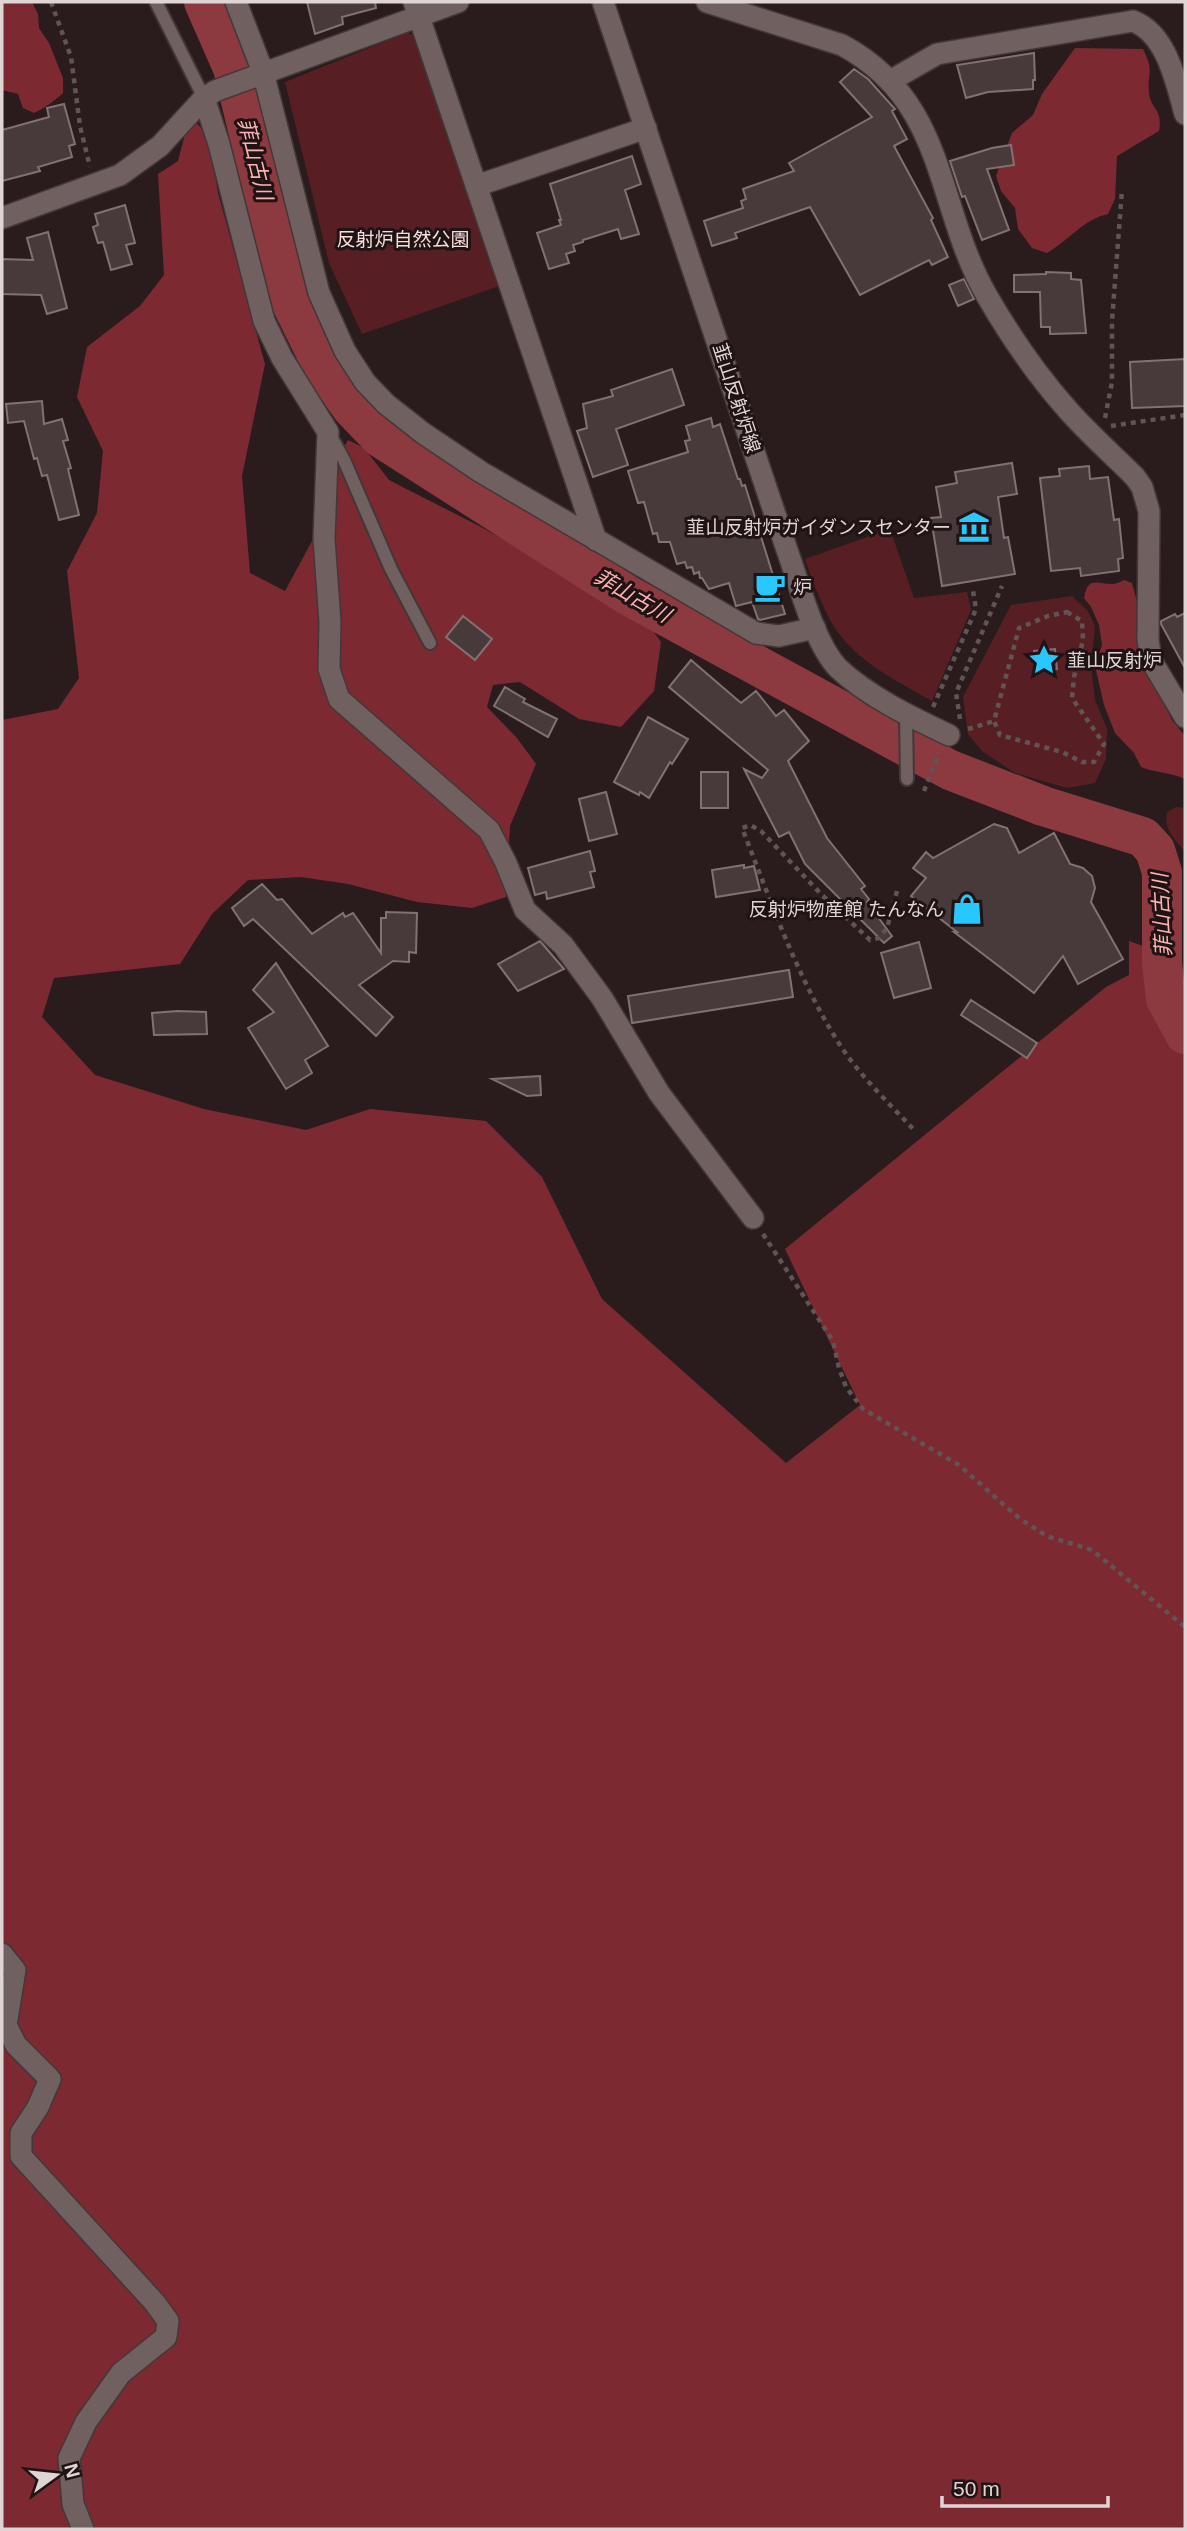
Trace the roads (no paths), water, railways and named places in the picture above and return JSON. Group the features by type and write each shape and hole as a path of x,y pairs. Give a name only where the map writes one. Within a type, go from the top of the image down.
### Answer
{"street":[{"path":"236,2 260,73 319,293 345,351 365,382 386,404 446,449 574,529 757,634 779,636 816,628"},
{"path":"2,218 121,175 160,146 209,94 416,8 458,2"},
{"name":"韮山反射炉線","path":"603,2 787,550 816,628 838,667 913,724 945,742"},
{"path":"707,2 842,45 861,55 890,81 929,140 985,293 1012,338 1069,411 1142,487 1149,511 1147,640 1151,660 1185,717"},
{"path":"416,8 596,540"},
{"path":"890,81 937,54 1119,12 1145,25 1158,42 1185,114"},
{"path":"209,94 264,321 282,358 328,432 324,539 330,622 329,669 339,699 489,830 525,910 563,945 603,998 659,1093 753,1218"},
{"path":"476,186 646,128"},
{"path":"2,1954 15,1970 13,1997 6,2025 16,2045 50,2079 38,2107 20,2133 21,2156 168,2320 166,2337 121,2372 86,2422 69,2458 73,2504 83,2529"}],"lane":[{"path":"156,2 209,94"},
{"path":"328,432 344,460 391,569 430,643"},
{"path":"907,779 913,724"}],"waterway":[{"name":"菲山古川","path":"204,2 233,68 289,298 324,369 352,408 381,438 629,596 950,770 1043,806 1143,837 1155,850 1162,872 1162,963 1166,999 1185,1034"}],"place":[{"name":"韮山反射炉ガイダンスセンター","path":"974,527"},
{"name":"炉","path":"770,587"},
{"name":"韮山反射炉","path":"1044,660"},
{"name":"反射炉物産館 たんなん","path":"967,909"}],"park label":[{"name":"反射炉自然公園","path":"403,239"}]}
